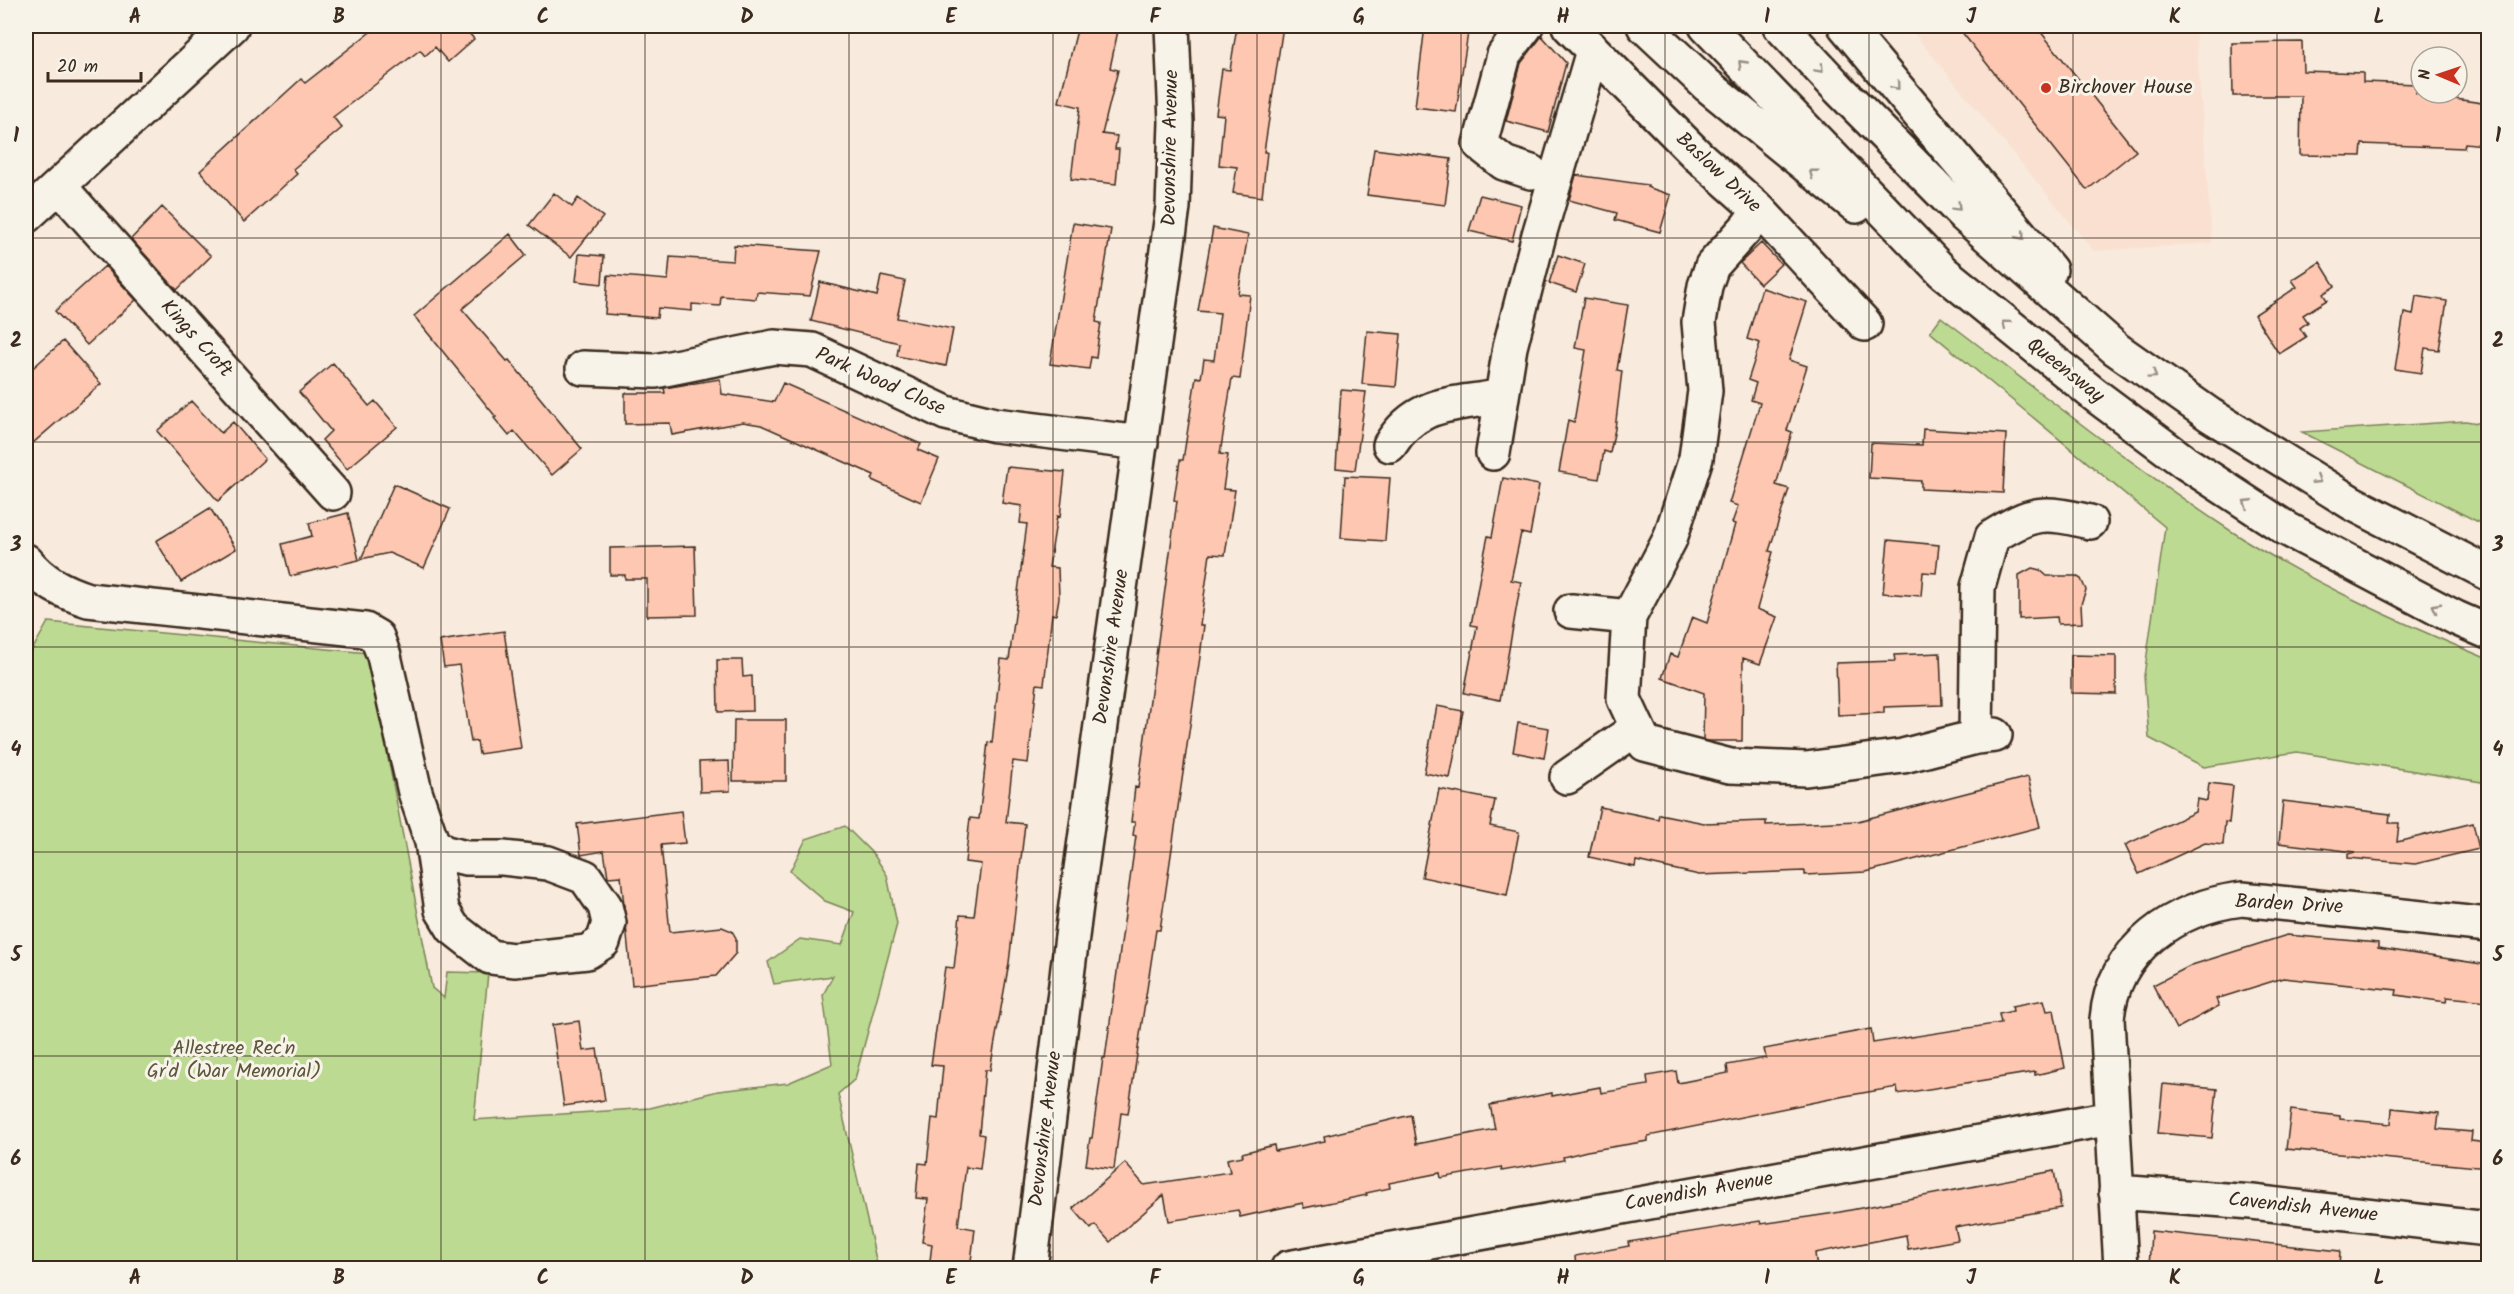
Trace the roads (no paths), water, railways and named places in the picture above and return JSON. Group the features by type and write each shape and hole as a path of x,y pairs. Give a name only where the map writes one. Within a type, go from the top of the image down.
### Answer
{"main road":[{"path":"26,216 232,26"},
{"name":"Devonshire Avenue","path":"1030,1269 1074,917 1173,207 1176,122 1172,26"},
{"path":"1526,26 1504,55 1472,144 1504,163 1531,172"},
{"name":"Baslow Drive","path":"1569,26 1698,156 1759,210 1865,324"},
{"path":"1644,26 1707,86 1805,166 1943,272"},
{"name":"Queensway","path":"1706,26 1943,272 2095,395 2195,469 2286,529 2456,618 2488,632"},
{"path":"1780,26 1964,215 2116,349 2210,415 2352,503 2488,573"},
{"path":"1845,26 2116,349"},
{"path":"1493,453 1510,347 1536,246 1593,51"},
{"name":"Kings Croft","path":"59,186 333,493"},
{"path":"1759,210 1712,266 1705,286 1699,322 1705,391 1696,458 1670,539 1629,617 1624,699 1645,744 1730,766 1806,769 1903,756 1985,736 1978,587 1992,537 2022,518 2056,514 2090,522"},
{"name":"Park Wood Close","path":"583,369 655,371 774,347 812,350 946,413 995,425 1141,443"},
{"path":"1390,445 1400,429 1414,416 1432,407 1502,396"},
{"path":"26,561 50,584 88,600 364,630 377,638 384,656 415,792 432,842 442,910 453,928 490,957 514,960 553,958 587,952 603,942 609,923 605,906 585,877 548,863 503,858 466,858 442,852 432,842"},
{"path":"1572,610 1629,617"},
{"path":"1567,777 1638,728"},
{"name":"Barden Drive","path":"2121,1269 2107,1019 2114,985 2136,949 2159,930 2184,915 2224,901 2250,899 2488,925"},
{"name":"Cavendish Avenue","path":"1288,1269 2111,1118"},
{"name":"Cavendish Avenue","path":"2116,1192 2252,1202 2488,1229"}],"place":[{"name":"Birchover House","path":"2046,88"}],"park label":[{"name":"Allestree Rec'n Gr'd (War Memorial)","path":"234,1060"}]}
